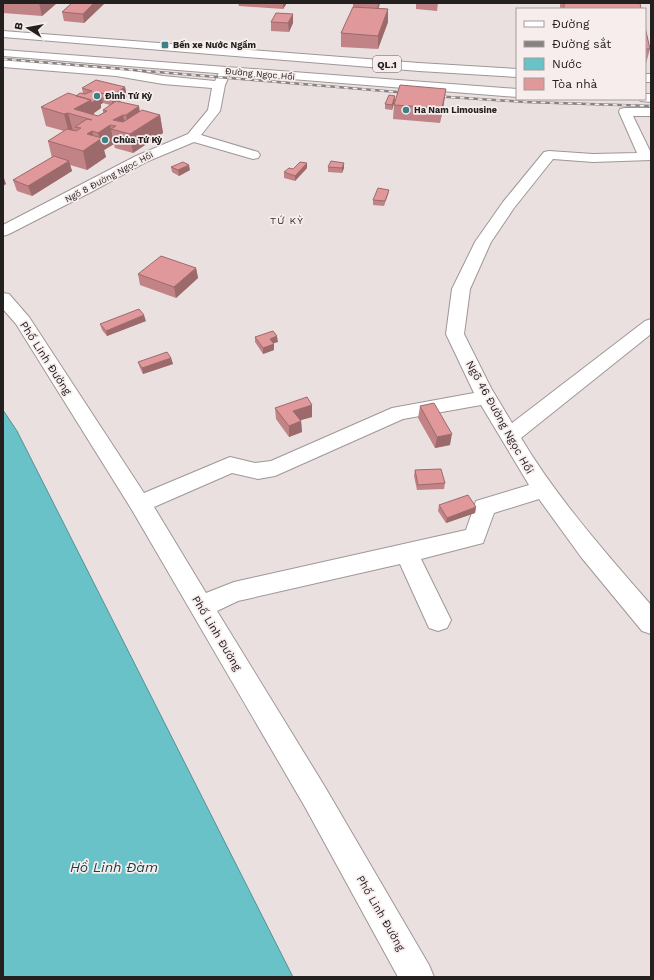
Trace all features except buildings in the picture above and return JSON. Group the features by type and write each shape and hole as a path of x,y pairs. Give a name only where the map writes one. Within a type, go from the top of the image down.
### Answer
{"main road":[{"name":"Đường Ngọc Hồi","path":"3,34 419,67 516,73"},
{"name":"Đường Ngọc Hồi","path":"3,53 516,93"},
{"path":"3,63 116,72 163,80 219,85"},
{"name":"Ngõ 8 Đường Ngọc Hồi","path":"3,231 141,159 193,137 214,111 219,85 225,71"},
{"name":"Ngõ 46 Đường Ngọc Hồi","path":"651,112 625,112 648,161 549,155 508,205 482,242 461,289 455,334 486,397 542,490 589,550 651,623"},
{"path":"193,137 253,155"},
{"name":"Phố Linh Đường","path":"3,298 23,321 140,504 315,797 418,977"},
{"path":"509,436 651,325"},
{"path":"140,504 230,465 239,465 255,471 274,468 399,412 486,397"},
{"path":"201,607 234,592 475,537 484,507 542,490"},
{"path":"406,553 438,620"}],"water":[{"name":"Hồ Linh Đàm","path":"3,410 17,431 293,977 3,977"}],"railway":[{"path":"3,59 409,93"},
{"path":"433,96 526,102 651,106"}],"place":[{"name":"Bến xe Nước Ngầm","path":"165,45"},
{"name":"Đình Tứ Kỳ","path":"97,96"},
{"name":"Ha Nam Limousine","path":"406,110"},
{"name":"Chùa Tứ Kỳ","path":"105,140"}],"district":[{"name":"TỨ KỲ","path":"287,220"}]}
